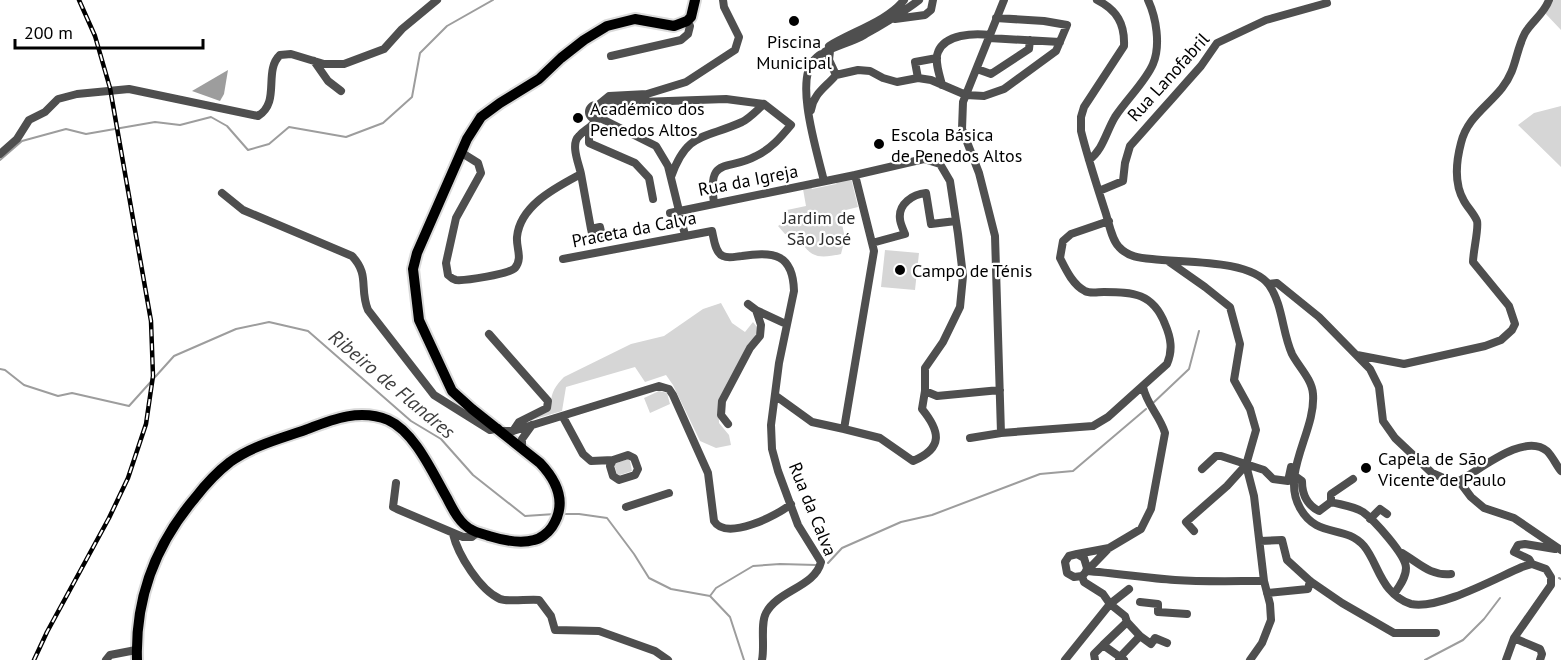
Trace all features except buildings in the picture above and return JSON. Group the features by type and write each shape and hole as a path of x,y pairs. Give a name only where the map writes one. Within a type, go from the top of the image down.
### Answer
{"main road":[{"path":"137,655 141,606 149,572 164,541 181,514 199,492 229,463 251,450 350,415 372,415 390,421 406,434 422,454 457,517 471,530 512,542 534,540 548,532 558,518 560,502 557,486 550,473 504,430 465,403 453,391 423,330 417,309 414,262 468,139 481,117 539,79 561,58 608,26 635,18 674,26 687,21 693,12 695,0"}],"street":[{"path":"0,154 17,139 30,120 45,112 58,99 66,96 129,89 258,116 266,110 272,96 274,64 277,57 291,54 324,64 344,64 384,49 402,28 437,0"},
{"path":"600,106 609,96 647,94 686,82 735,50 739,37 724,7 723,0"},
{"path":"820,55 824,49 886,15 904,0"},
{"path":"820,55 863,36 919,0"},
{"path":"891,20 925,15 931,10 933,0"},
{"path":"1001,433 995,236 979,173 962,129 963,102 1004,0"},
{"path":"1097,0 1114,10 1122,23 1125,36 1124,46 1084,107 1081,131 1117,246 1135,257 1250,270 1269,284 1276,298 1292,354 1313,392 1312,408 1298,460 1293,490 1301,511 1319,528 1348,534 1357,539 1365,548 1383,581 1394,594 1411,604 1439,602 1532,564"},
{"path":"1089,160 1097,154 1115,118 1153,64 1156,50 1155,15 1148,0"},
{"path":"1357,355 1404,364 1485,346 1500,340 1512,330 1515,324 1509,306 1473,262 1477,221 1459,192 1456,174 1461,142 1472,118 1503,87 1516,65 1526,31 1546,10 1550,0"},
{"name":"Rua Lanofabril","path":"1099,191 1123,181 1130,146 1202,66 1217,43 1266,20 1327,3"},
{"path":"810,116 812,103 818,91 836,75 858,70 870,71 897,82 918,78 966,95 984,96 1004,89 1056,51 1067,25 996,18"},
{"path":"611,56 681,40 688,34 690,26 687,21"},
{"path":"942,85 938,52 942,45 953,39 971,34 1060,42"},
{"path":"977,69 991,74 1029,49 1030,40"},
{"path":"830,51 829,60 836,75"},
{"name":"Rua da Igreja","path":"820,55 811,63 805,92 824,182"},
{"path":"918,78 915,62 937,58"},
{"path":"314,61 328,81 341,91"},
{"path":"598,118 590,115 591,106 611,103 726,99 764,104 792,125 777,142 755,157 721,167 714,175 711,185 714,203"},
{"path":"739,100 747,108 749,116"},
{"path":"671,177 677,159 699,138 744,121 764,104"},
{"path":"591,229 575,146 579,136 603,114 600,106"},
{"name":"Rua da Igreja","path":"598,118 656,146 668,166 685,235"},
{"path":"589,129 589,143 635,163 649,178 653,199"},
{"path":"462,153 478,163 481,173 456,219 446,263 448,275 458,280 514,270 519,260 517,236 524,216 552,191 581,174"},
{"name":"Rua da Igreja","path":"670,213 924,159 940,164 950,181 963,276 960,307 943,342 925,368 922,409 932,421 938,434 936,442 920,458 913,461 880,438 844,429"},
{"path":"776,396 812,422 844,429 874,251 855,175"},
{"path":"222,193 243,210 352,256 363,271 364,302 368,310 423,382 434,395 490,430 504,430 563,417 659,386 669,389 708,473 714,521 717,526 723,529 759,523 780,513 791,504"},
{"path":"872,243 905,234 899,218 902,206 909,198 920,194 926,193 931,224 956,221"},
{"path":"970,438 1001,433 1093,426 1108,417 1167,364 1172,352 1169,336 1158,310 1148,299 1133,293 1086,292 1074,282 1060,258 1063,241 1071,234 1109,221"},
{"name":"Praceta da Calva","path":"563,259 712,231 718,252 722,256 730,257"},
{"name":"Rua da Calva","path":"730,257 770,253 779,256 786,262 794,279 794,291 779,363 771,425 772,449 798,525 821,562 819,570 812,577 773,602 764,615 765,648 762,660"},
{"path":"1168,261 1230,307 1240,344 1234,380 1250,409 1256,430 1246,465 1227,486 1186,522 1194,531"},
{"path":"1269,284 1277,283 1290,292 1319,317 1370,369 1379,387 1386,428 1422,466 1432,473 1448,480 1459,481 1498,456 1522,447 1539,446 1547,450 1561,471"},
{"path":"748,304 786,324"},
{"path":"728,424 721,415 722,401 750,348 760,336 761,325 756,310"},
{"path":"489,334 548,401 546,408 504,430"},
{"path":"1085,572 1109,548 1141,529 1151,509 1165,434 1162,423 1151,408 1143,387"},
{"path":"925,392 938,396 1000,390"},
{"path":"1128,400 1151,408"},
{"path":"563,417 583,454 591,461 613,460"},
{"path":"522,448 522,438 532,425"},
{"path":"1202,469 1216,456 1221,456 1264,470 1273,478 1288,481 1291,467 1298,460"},
{"path":"1246,465 1254,496 1271,621 1262,643 1250,660"},
{"path":"1295,476 1302,481 1302,491 1313,508 1319,511 1331,502"},
{"path":"1331,502 1331,494 1353,479"},
{"path":"1459,481 1471,497 1484,508 1514,518 1561,550"},
{"path":"396,483 393,507 463,537 472,537 478,532"},
{"path":"626,507 669,494"},
{"path":"1331,502 1362,512 1399,551 1406,569 1403,582 1394,594"},
{"path":"1370,519 1380,509 1387,514"},
{"path":"453,534 477,581 500,599 539,600 551,616 555,630 599,631 655,651 668,660"},
{"path":"1260,540 1282,540 1287,560 1310,581 1342,603 1394,633 1436,633"},
{"path":"1506,660 1514,638 1551,585 1551,577 1546,569 1532,564 1529,559 1514,552 1518,545 1525,544 1561,550"},
{"path":"1109,548 1077,554 1066,559 1065,570 1070,576 1085,572 1107,571 1142,578 1264,581"},
{"path":"1399,551 1428,572 1451,574"},
{"path":"1077,554 1084,558 1084,582 1102,594 1125,616 1140,636 1151,644 1155,638 1167,643"},
{"path":"1101,555 1100,563 1107,571"},
{"path":"1267,593 1308,589 1310,581"},
{"path":"1065,660 1110,604 1129,589"},
{"path":"1140,602 1158,604 1158,612 1187,614"},
{"path":"1095,660 1094,654 1127,621"},
{"path":"1104,645 1121,659 1140,636"},
{"path":"1514,638 1540,649 1542,654 1540,660"},
{"path":"106,660 110,655 137,655"}],"green space":[{"path":"1549,0 1561,0 1561,30 1544,12"},
{"path":"1561,106 1561,167 1518,125 1534,113"},
{"name":"Jardim de São José","path":"851,178 858,207 842,211 845,238 841,254 819,256 813,254 795,233 785,234 778,226 789,219 787,210 806,206 803,189 836,184"},
{"name":"Campo de Ténis","path":"885,250 919,253 915,290 881,287"},
{"path":"721,303 732,323 745,332 753,322 757,327 757,333 718,401 719,423 729,435 731,445 716,448 700,441 666,375 645,382 635,367 566,387 562,411 525,422 551,404 554,389 564,377 631,344 664,336 703,309"},
{"path":"659,391 667,393 670,404 650,413 644,398"},
{"path":"628,459 632,471 617,474 614,464"}],"shaded area":[{"path":"228,70 224,94 220,101 192,91"}],"waterway":[{"path":"0,160 22,141 66,129 86,134 155,122 180,125 211,117 227,126 248,150 269,144 289,127 346,137 383,123 412,97 420,53 447,26 493,0"},
{"name":"Ribeiro de Flandres","path":"0,369 5,370 24,385 58,396 72,393 129,406 174,356 236,329 269,322 308,331 411,421 441,439 473,475 525,516 555,514"},
{"path":"1152,404 1189,369 1199,331"},
{"path":"828,563 842,548 901,522 932,515 1040,474 1073,471 1146,409"},
{"name":"Ribeiro de Flandres","path":"561,514 607,518 649,578 671,589 710,596 730,617 744,660"},
{"path":"710,596 716,588 753,566 816,565"},
{"name":"Ribeiro de Flandres","path":"1425,660 1463,640 1484,619 1500,598"}],"railway":[{"path":"34,660 128,478 146,424 153,376 151,321 110,88 95,36 79,0"}],"place":[{"name":"Piscina Municipal","path":"794,21"},
{"name":"Académico dos Penedos Altos","path":"578,118"},
{"name":"Escola Básica de Penedos Altos","path":"879,144"},
{"name":"Campo de Ténis","path":"900,270"},
{"name":"Capela de São Vicente de Paulo","path":"1366,468"}]}
